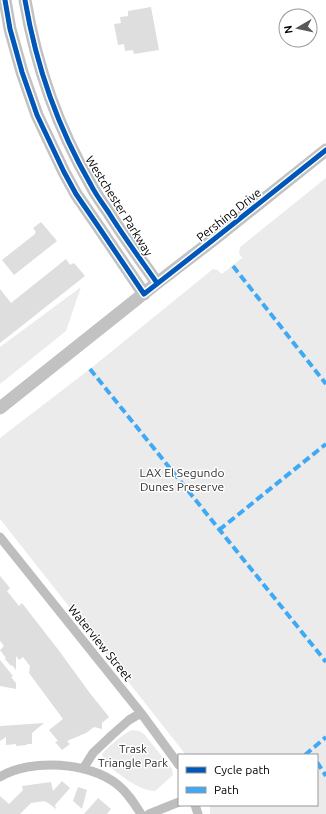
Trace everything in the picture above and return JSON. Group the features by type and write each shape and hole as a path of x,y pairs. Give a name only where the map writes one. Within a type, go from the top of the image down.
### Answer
{"main road":[{"path":"5,0 10,29 22,72 37,115 73,188 144,294"},
{"name":"Westchester Parkway","path":"25,0 29,25 40,68 54,108 72,149 91,186 124,237 157,283"},
{"name":"Pershing Drive","path":"0,408 326,150"}],"street":[{"name":"Waterview Street","path":"0,537 141,713 178,764"},
{"path":"82,769 93,752 129,720 141,713"},
{"path":"0,777 20,769 37,765 58,765 82,769 104,775 118,784 128,794 141,814"},
{"path":"149,814 178,802"}],"green space":[{"name":"LAX El Segundo Dunes Preserve","path":"326,178 326,814 210,814 210,806 318,806 318,754 185,754 0,519 0,438 90,369 213,269 222,274 242,258 239,253 240,247"},
{"path":"81,287 66,331 0,384 0,347"},
{"name":"Trask Triangle Park","path":"132,730 139,731 144,734 172,769 173,775 155,791 136,785 107,765 104,760 102,754 120,737"}],"building":[{"path":"151,7 159,50 134,54 133,50 125,51 124,44 118,45 114,24 121,23 120,17 128,16 128,11"},
{"path":"41,222 57,241 14,275 2,260 35,234 36,232 33,228"},
{"path":"66,259 70,265 74,263 85,276 0,343 0,289 11,303"},
{"path":"0,576 10,588 7,591 19,606 22,603 109,717 102,723 102,729 94,727 86,733 67,741 70,744 62,750 55,742 58,741 49,730 63,719 29,673 30,666 23,657 19,660 16,656 16,670 5,659 6,658 0,650 4,646 0,641"},
{"path":"0,660 13,676 11,677 16,683 16,689 0,686"},
{"path":"44,723 32,733 32,744 16,746 16,744 6,745 6,737 0,741 0,726"},
{"path":"62,781 70,788 55,805 56,809 45,801 31,803 20,814 0,814 0,796 9,804 23,790 22,786 51,782 53,791"},
{"path":"78,787 87,790 82,809 73,801"},
{"path":"98,798 111,809 107,814 84,814"}],"marked path":[{"path":"233,266 326,384"},
{"path":"90,369 326,662"},
{"path":"219,530 326,444"},
{"path":"306,754 326,737"},
{"path":"318,764 326,776"}],"cycle path":[{"path":"5,0 10,29 22,72 37,115 76,194 144,294 326,150"},
{"path":"25,0 35,48 42,72 68,141 95,192 157,283"}]}
